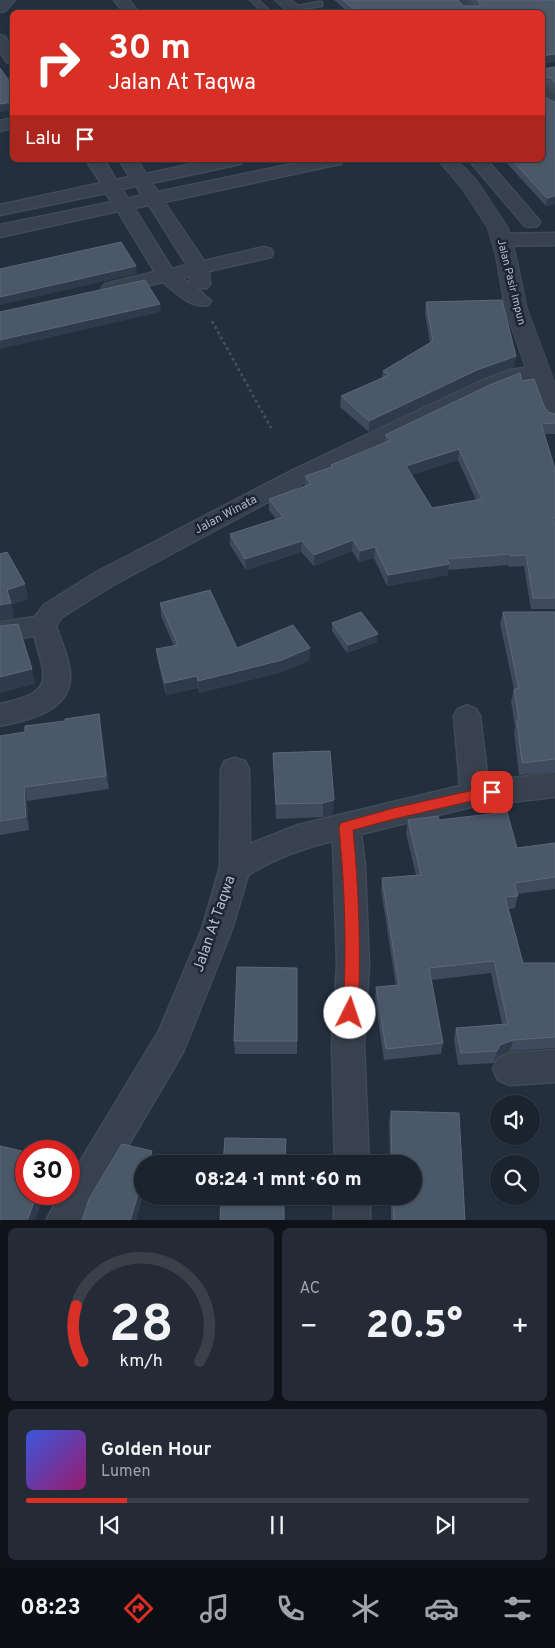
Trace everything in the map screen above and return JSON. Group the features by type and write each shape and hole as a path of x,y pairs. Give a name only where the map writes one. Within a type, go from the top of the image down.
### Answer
{"street":[{"path":"0,8 8,0"},
{"path":"121,0 129,10"},
{"path":"460,0 469,10"},
{"path":"0,40 10,56"},
{"path":"545,93 555,104"},
{"path":"96,162 166,275 201,301"},
{"path":"129,162 199,268 201,301"},
{"path":"0,210 225,162"},
{"path":"0,230 321,162"},
{"name":"Jalan Pasir Impun","path":"449,162 470,184 498,228 506,256 516,309 555,416"},
{"path":"480,162 531,222"},
{"path":"501,240 555,239"},
{"path":"92,292 264,253"},
{"name":"Jalan Winata","path":"43,624 53,610 104,579 301,475 483,388 516,375 538,372"},
{"path":"0,631 43,624 58,680 50,696 29,708 0,715"},
{"path":"467,716 475,794"},
{"path":"234,867 235,769"},
{"name":"Jalan At Taqwa","path":"64,1220 171,1041 216,929 234,867 257,854 298,837 346,827 475,794 555,785"},
{"path":"346,827 350,866 353,965 348,1045 352,1155"},
{"path":"510,1069 555,1066"},
{"path":"352,1205 352,1220"}],"lane":[{"path":"254,0 265,10"},
{"path":"291,7 319,4 315,0"}],"path":[{"path":"201,301 271,428"}],"building":[{"path":"343,0 458,0 463,6 480,6 477,0 555,0 555,54 545,56 545,10 355,10"},
{"path":"555,67 555,83 551,78 545,77 545,69"},
{"path":"0,68 10,82 10,90 8,91 10,102 0,104"},
{"path":"545,96 555,102 555,196 547,198 514,162 545,162"},
{"path":"121,242 136,266 0,297 0,269"},
{"path":"145,280 160,304 0,340 0,312"},
{"path":"502,300 516,356 477,370 369,421 341,396 389,375 383,371 433,341 426,302"},
{"path":"520,373 522,381 534,379 544,406 548,412 555,414 555,423 541,424 555,469 555,518 553,518 555,525 555,598 533,598 526,555 511,556 510,554 447,559 449,564 388,575 375,547 360,551 353,540 314,555 302,541 245,559 230,534 283,517 269,499 311,484 305,476 332,467 331,465 391,440 385,435 492,384","holes":["459,449 482,499 432,508 406,466"]},
{"path":"7,552 25,584 7,590 11,603 0,605 0,554"},
{"path":"210,590 237,648 293,625 310,648 282,660 198,681 197,676 165,683 156,649 178,645 160,603"},
{"path":"361,612 378,634 348,645 332,623"},
{"path":"503,612 555,612 555,759 522,763 517,720 519,720 514,689 519,689"},
{"path":"18,624 32,669 0,677 0,626"},
{"path":"99,714 106,776 24,787 26,817 0,821 0,736 25,732 25,726"},
{"path":"330,751 334,800 323,803 276,804 273,753"},
{"path":"507,812 517,848 555,843 555,877 514,883 518,896 505,897 523,963 555,963 555,1037 513,1040 500,1045 497,1051 461,1053 456,1028 508,1024 494,961 429,968 443,1043 386,1049 376,987 399,985 382,878 421,875 408,820 438,816 439,820"},
{"path":"237,967 297,968 297,1041 234,1041"},
{"path":"391,1111 459,1113 465,1220 394,1220 393,1205 422,1205 422,1155 392,1155"},
{"path":"225,1138 286,1139 285,1155 224,1155"},
{"path":"122,1144 152,1151 151,1155 134,1155 135,1205 130,1220 82,1220 89,1199"},
{"path":"0,1146 15,1149 15,1205 33,1205 27,1220 0,1220"},
{"path":"221,1205 284,1205 284,1220 220,1220"}],"route":[{"path":"350,1013 353,965 350,866 346,827 394,813 475,794 492,792"}]}
